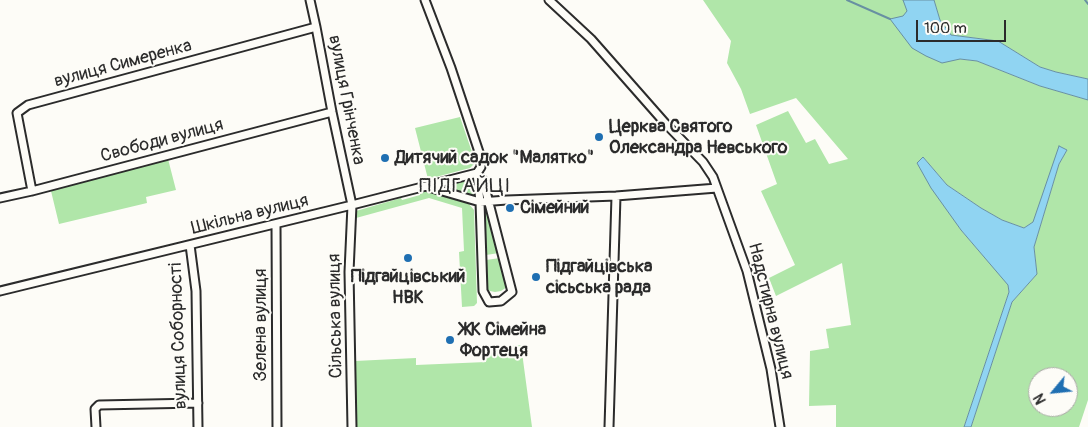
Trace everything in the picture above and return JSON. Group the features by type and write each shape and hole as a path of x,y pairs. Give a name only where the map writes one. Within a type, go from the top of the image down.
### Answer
{"street":[{"name":"вулиця Грінченка","path":"310,0 352,205"},
{"path":"425,0 451,68 481,158 477,173 480,202 483,291 489,302 501,301 512,292 483,180 477,173"},
{"name":"Надстирна вулиця","path":"549,0 592,39 665,123 703,162 713,177 747,271 771,369 780,427"},
{"name":"вулиця Симеренка","path":"32,191 17,113 28,105 316,27"},
{"name":"Свободи вулиця","path":"0,198 332,112"},
{"name":"Шкільна вулиця","path":"0,291 477,173"},
{"path":"425,186 480,202 616,196 717,188"},
{"path":"609,427 616,196"},
{"name":"Сільська вулиця","path":"352,205 349,272 352,427"},
{"name":"Зелена вулиця","path":"276,224 277,427"},
{"name":"вулиця Соборності","path":"190,244 196,291 198,427"},
{"path":"96,427 95,409 99,405 198,404"}],"green space":[{"path":"703,0 915,0 960,59 977,61 1040,86 1088,100 1088,400 1079,427 971,427 1012,302 1037,274 1034,247 1059,164 1067,150 1060,147 1033,223 1024,228 1002,220 947,185 923,157 917,163 961,230 1008,284 1009,292 964,427 836,427 836,405 809,406 810,351 829,348 826,329 851,325 842,263 776,296 769,278 795,265 761,191 777,184 756,125 788,111 806,143 815,139 829,164 848,159 796,98 750,114 741,89 727,63 731,41"},
{"path":"934,0 1088,0 1088,79 1040,67 998,41 951,35 940,20"},
{"path":"460,117 473,155 474,164 470,168 428,179 415,128"},
{"path":"168,159 176,190 146,197 147,203 59,224 51,191"},
{"path":"468,179 475,183 476,194 473,197 444,188 444,185"},
{"path":"426,191 469,204 474,210 477,303 474,306 462,307 459,252 464,251 462,208 429,198 356,218 356,211 401,198 402,200 420,195 420,193"},
{"path":"489,207 499,253 486,255 484,208"},
{"path":"500,258 507,287 501,291 490,291 487,289 486,260"},
{"path":"521,345 532,427 356,427 355,361 416,358 416,365 486,362 485,349"}],"water":[{"path":"903,0 934,0 940,20 951,35 998,41 1040,67 1088,79 1088,100 1040,86 977,61 960,59 942,63 926,56 912,48 890,19 903,16 907,11"},
{"path":"1059,146 1067,150 1059,164 1034,247 1037,274 1012,302 971,427 964,427 1009,292 1008,285 961,230 931,188 917,163 923,157 947,185 1002,220 1024,228 1033,222"}],"waterway":[{"path":"847,0 890,19"},
{"path":"1085,0 1088,4"}],"place":[{"name":"Церква Святого Олександра Невського","path":"599,137"},
{"name":"Дитячий садок \"Малятко\"","path":"385,158"},
{"name":"Сімейний","path":"510,208"},
{"name":"Підгайцівський НВК","path":"408,258"},
{"name":"Підгайцівська сісьська рада","path":"536,277"},
{"name":"ЖК Сімейна Фортеця","path":"450,340"}],"district":[{"name":"ПІДГАЙЦІ","path":"465,187"}]}
